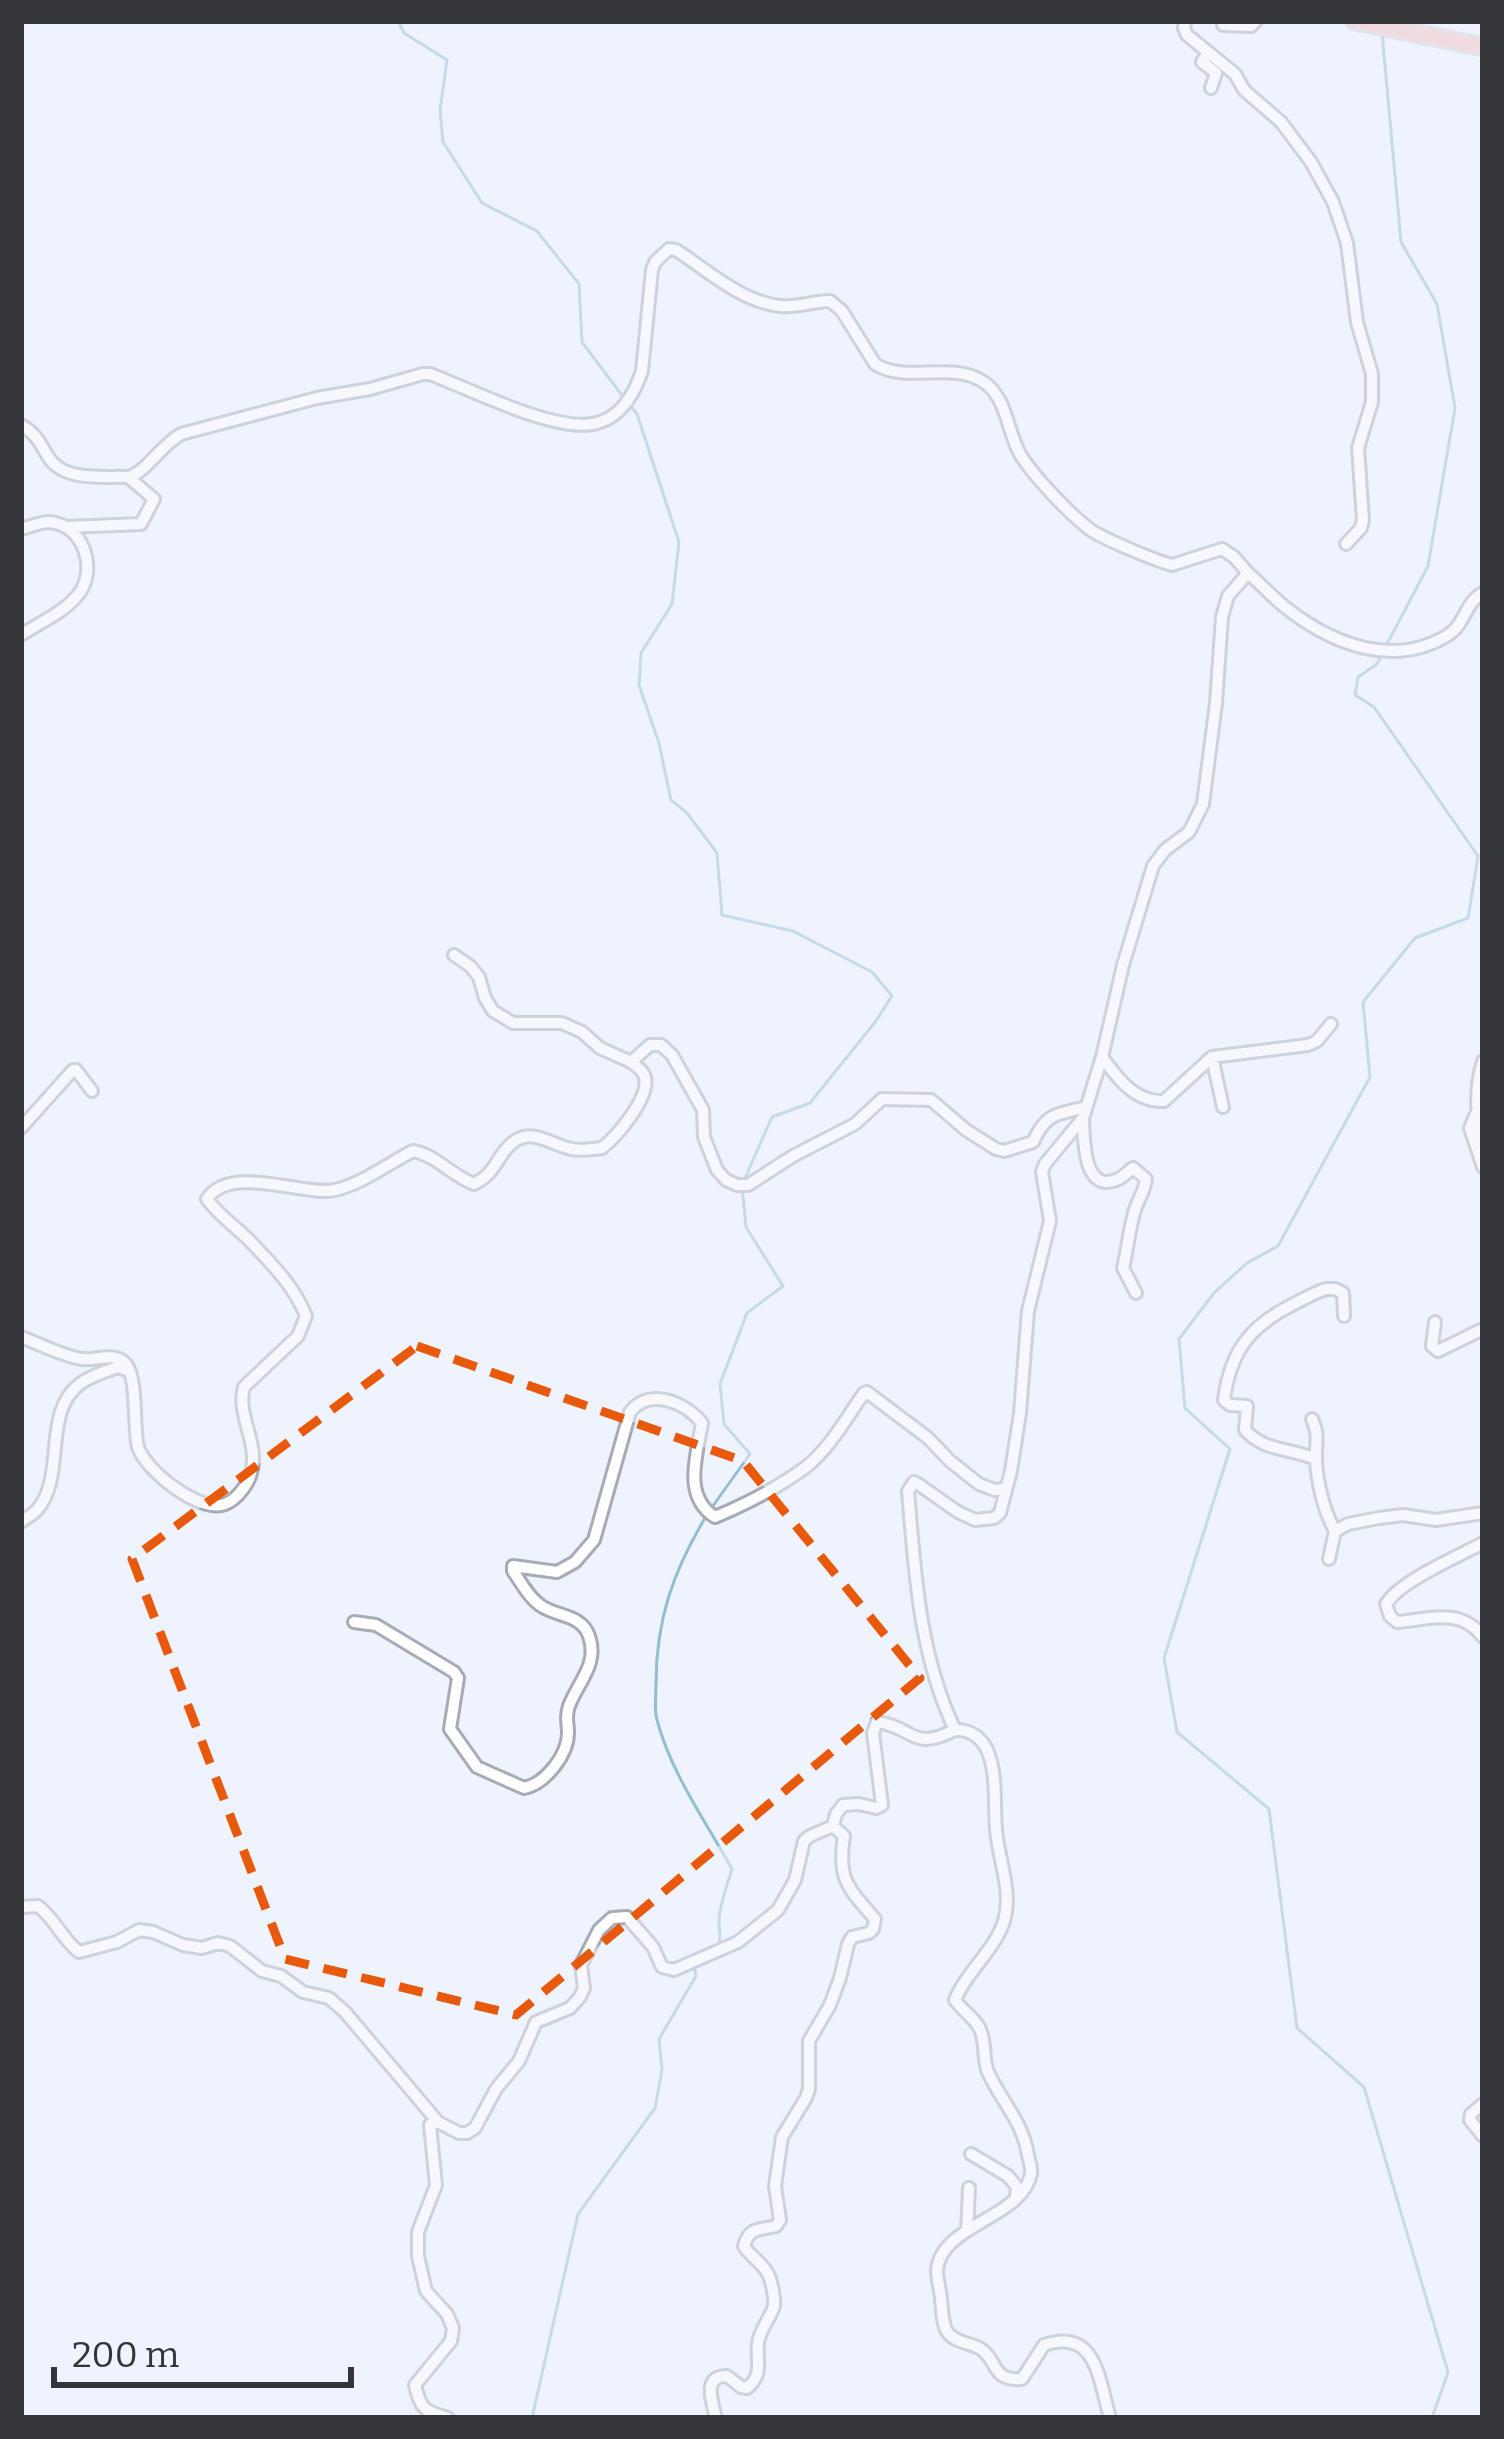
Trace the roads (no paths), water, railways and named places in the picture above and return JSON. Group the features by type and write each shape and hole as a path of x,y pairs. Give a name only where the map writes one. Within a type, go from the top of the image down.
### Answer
{"highway":[{"path":"1355,21 1483,47"}],"street":[{"path":"1185,21 1187,35 1235,74 1244,90 1276,116 1311,162 1333,202 1346,243 1373,392 1358,448 1363,520 1346,544"},
{"path":"1219,22 1251,26 1256,21"},
{"path":"1207,54 1202,62 1216,74 1211,88"},
{"path":"21,425 36,435 52,462 65,473 128,477 137,475 166,443 181,434 423,374 533,415 578,424 600,422 624,407 638,386 652,270 669,249 764,303 784,307 830,301 883,370 960,374 983,381 996,396 1028,464 1091,531 1172,565 1222,549 1316,628 1372,651 1400,652 1453,632 1472,600 1483,593"},
{"path":"21,529 47,522 68,527 141,524 154,499 128,477"},
{"path":"21,634 80,593 88,569 82,542 68,527"},
{"path":"1136,1293 1123,1268 1146,1178 1133,1168 1116,1180 1097,1177 1085,1161 1084,1113 1153,866 1189,832 1203,803 1222,617 1228,596 1248,572"},
{"path":"21,1337 80,1359 122,1360 130,1371 138,1448 146,1462 193,1502 210,1507 238,1495 252,1472 253,1442 241,1395 244,1387 298,1336 306,1316 299,1297 212,1206 207,1199 211,1192 263,1181 330,1192 413,1151 474,1184 487,1178 508,1146 526,1136 540,1136 572,1149 602,1148 620,1133 643,1094 646,1078 640,1069 600,1048 582,1032 562,1023 513,1023 493,1011 479,977 454,955"},
{"path":"1102,1057 1137,1096 1165,1101 1213,1057 1308,1045 1331,1024"},
{"path":"631,1062 650,1045 661,1045 672,1055 703,1110 711,1158 726,1180 737,1185 748,1185 855,1124 882,1099 931,1100 986,1144 1004,1151 1034,1142 1050,1117 1084,1113"},
{"path":"1213,1057 1223,1106"},
{"path":"1483,1061 1476,1085 1483,1140"},
{"path":"21,1128 73,1070 92,1091"},
{"path":"1480,1111 1470,1128 1483,1167"},
{"path":"955,1730 937,1692 925,1640 908,1491 914,1482 975,1520 1000,1513 1022,1393 1028,1311 1050,1221 1042,1172 1084,1113"},
{"path":"1316,1459 1261,1444 1245,1430 1247,1406 1224,1400 1229,1373 1243,1345 1267,1318 1326,1289 1343,1293 1344,1316"},
{"path":"1435,1322 1432,1346 1438,1351 1483,1329"},
{"path":"21,1522 38,1509 48,1488 62,1408 69,1395 80,1384 117,1367 130,1371"},
{"path":"353,1622 376,1625 449,1667 458,1678 450,1729 483,1771 531,1787 563,1754 568,1737 566,1713 590,1666 590,1638 574,1619 535,1601 513,1566 557,1572 575,1562 594,1540 636,1404 668,1400 692,1410 702,1423 694,1473 696,1498 715,1517 807,1466 867,1392 979,1484 1005,1489"},
{"path":"1312,1419 1326,1511 1335,1531 1329,1559"},
{"path":"1335,1531 1348,1524 1403,1515 1436,1520 1483,1513"},
{"path":"1483,1544 1402,1586 1386,1604 1397,1622 1441,1615 1476,1628 1483,1637"},
{"path":"833,1826 843,1805 876,1808 882,1804 873,1733 877,1722 927,1741 964,1729 990,1756 996,1835 1008,1898 1001,1929 955,2000 977,2023 988,2072 1026,2140 1031,2174 1016,2200 968,2231 940,2259 937,2271 945,2329 988,2354 997,2372 1008,2379 1022,2379 1044,2345 1061,2341 1083,2347 1092,2357 1110,2418"},
{"path":"21,1907 38,1906 79,1952 117,1942 139,1930 183,1945 230,1946 262,1971 281,1976 303,1992 329,1998 438,2122 460,2134 476,2128 496,2089 519,2061 532,2027 541,2018 570,2008 580,1997 584,1988 581,1965 599,1930 612,1918 627,1917 653,1947 662,1967 674,1970 738,1942 778,1910 796,1880 804,1841 833,1826"},
{"path":"716,2418 711,2383 717,2377 727,2376 747,2388 757,2380 758,2343 774,2305 769,2274 744,2246 747,2235 776,2226 780,2220 775,2186 781,2143 809,2089 809,2041 830,2005 848,1944 852,1937 869,1933 875,1924 847,1887 841,1868 844,1836 833,1826"},
{"path":"1483,2104 1470,2120 1483,2136"},
{"path":"438,2122 430,2126 436,2185 418,2232 418,2256 426,2291 453,2328 451,2341 415,2385 419,2403 427,2412 448,2418"},
{"path":"971,2154 1008,2176 1017,2187 1016,2200"},
{"path":"968,2231 969,2188"}],"waterway":[{"path":"398,21 404,33 447,60 440,110 443,142 482,203 537,231 579,284 582,342 624,398"},
{"path":"1382,33 1401,242 1437,304 1455,408 1428,566 1386,646"},
{"path":"630,405 679,542 672,604 641,653 639,685 659,743 671,800 717,853 722,915 793,931 872,972 892,996 810,1103 772,1117 742,1185 746,1227 783,1286 747,1313 720,1384 724,1424 750,1454 710,1510"},
{"path":"1382,655 1358,677 1355,695 1374,707 1478,856 1468,918 1415,938 1363,1002 1370,1077 1278,1246 1247,1263 1214,1293 1179,1339 1185,1408 1230,1449 1164,1658 1177,1732 1269,1809 1297,2028 1364,2087 1448,2372 1432,2418"},
{"path":"705,1518 675,1577 663,1618 655,1707 671,1759 732,1869 720,1909 719,1944 707,1950"},
{"path":"532,2418 578,2214 655,2108 662,2070 659,2039 696,1976 693,1963"}]}
